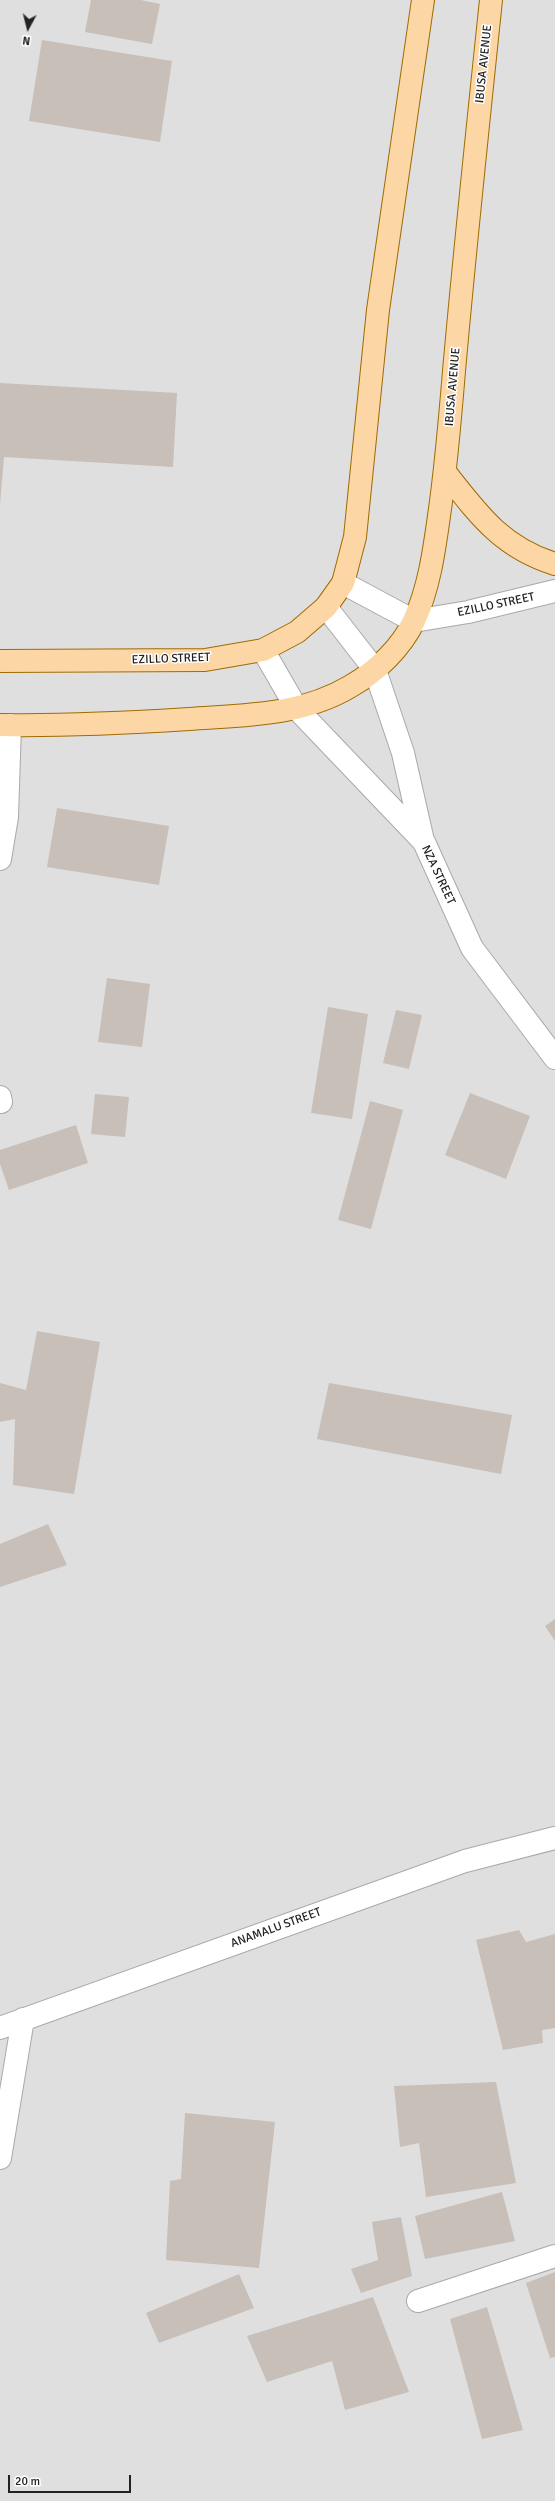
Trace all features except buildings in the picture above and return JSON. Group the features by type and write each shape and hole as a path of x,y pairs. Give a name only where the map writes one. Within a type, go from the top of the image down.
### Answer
{"main road":[{"path":"326,607 343,583 355,537 378,310 423,0"},
{"name":"IBUSA AVENUE","path":"298,709 325,700 375,670 398,647 414,622 432,570 445,472 472,175 491,0"},
{"path":"445,472 492,530 511,543 555,564"},
{"name":"EZILLO STREET","path":"0,661 205,660 263,650 297,632 326,607"},
{"path":"5,725 121,724 267,714 298,709"}],"street":[{"path":"343,583 414,622"},
{"name":"EZILLO STREET","path":"414,622 468,612 555,591"},
{"path":"326,607 375,670 403,753 424,842"},
{"name":"NZA STREET","path":"263,650 298,709 424,842 472,948 555,1058"},
{"path":"0,859 7,817 5,725"},
{"name":"ANAMALU STREET","path":"0,2028 465,1861 555,1838"},
{"path":"0,2158 23,2019"},
{"path":"418,2301 555,2256"}],"shaded area":[{"path":"0,0 555,0 555,2501 0,2501"}]}
